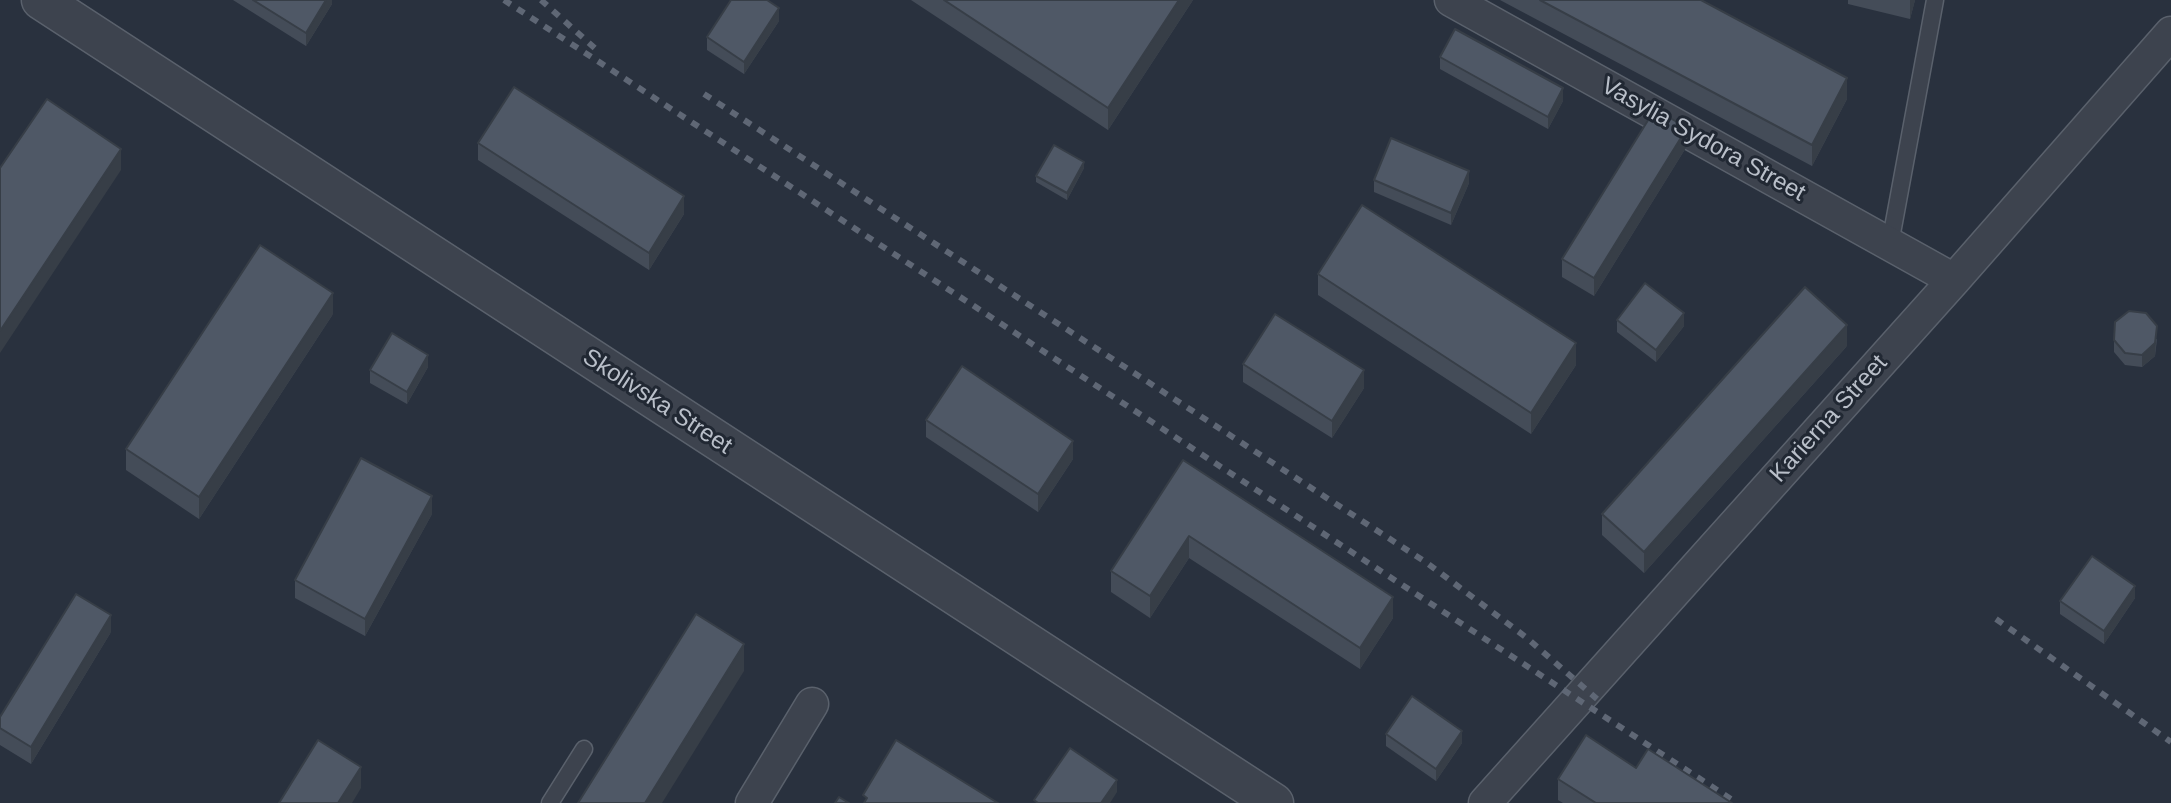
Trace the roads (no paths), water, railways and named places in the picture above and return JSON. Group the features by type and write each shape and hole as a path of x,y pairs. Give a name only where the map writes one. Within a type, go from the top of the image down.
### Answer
{"street":[{"name":"Skolivska Street","path":"41,0 1259,799"},
{"name":"Vasylia Sydora Street","path":"1451,0 1954,280"},
{"name":"Karierna Street","path":"1485,803 2171,33"},
{"path":"752,803 812,704"}],"lane":[{"path":"1890,244 1935,0"},
{"path":"550,803 584,749"}],"railway":[{"path":"504,0 1737,803"},
{"path":"541,0 598,51"},
{"path":"704,94 1427,563 1527,638 1597,699"},
{"path":"1996,619 2171,742"}]}
